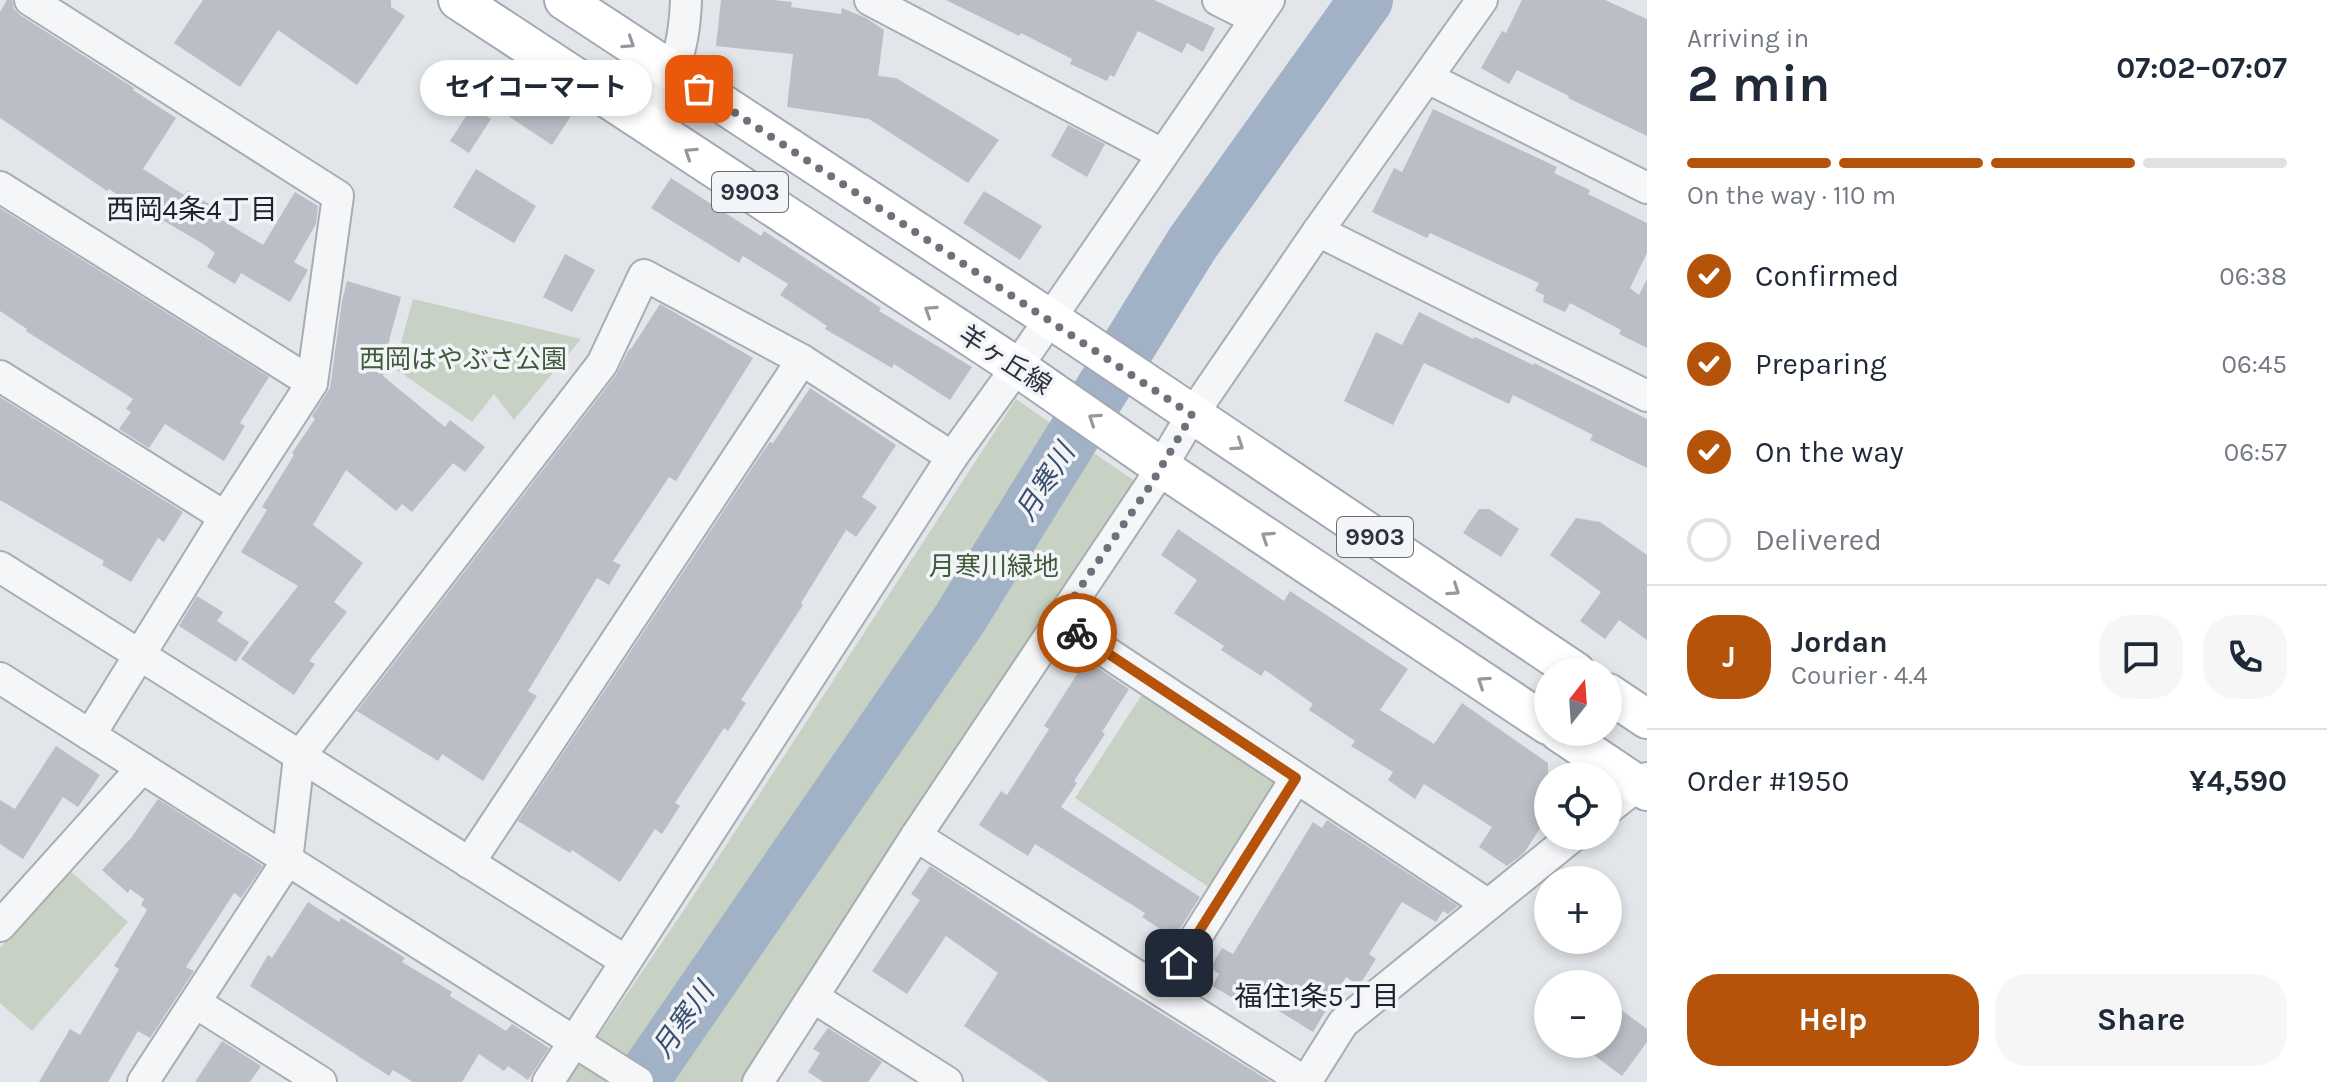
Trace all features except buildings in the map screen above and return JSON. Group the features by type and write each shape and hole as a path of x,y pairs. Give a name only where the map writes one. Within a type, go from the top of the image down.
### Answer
{"main road":[{"name":"羊ヶ丘線","path":"458,0 1030,375 1534,716"},
{"name":"9903","path":"564,0 1063,327 1555,658"},
{"path":"1622,702 1647,719"},
{"path":"1581,746 1644,785"}],"street":[{"path":"30,0 338,196 312,383 90,735"},
{"path":"644,122 673,72 684,35 686,0"},
{"path":"870,0 1162,154"},
{"path":"548,1082 624,960 952,457 1030,375 1063,327 1162,154 1262,10 1218,0"},
{"path":"758,1082 1058,620 1183,408 1318,231 1482,0"},
{"path":"1428,78 1647,188"},
{"path":"0,187 312,383"},
{"path":"1318,231 1647,396"},
{"path":"143,1082 287,861 299,757 602,364 644,275 802,360 952,457"},
{"path":"469,863 802,360"},
{"path":"0,376 225,517"},
{"path":"0,567 624,960"},
{"path":"1058,620 1487,904"},
{"path":"0,678 638,1082"},
{"path":"4,916 142,768"},
{"path":"1163,990 1296,778"},
{"path":"1622,800 1644,785"},
{"path":"916,836 1305,1082 1343,1023 1555,850"},
{"path":"813,997 947,1082"},
{"path":"196,1003 321,1082"}],"green space":[{"name":"西岡はやぶさ公園","path":"413,299 581,339 514,420 494,394 472,422 394,368"},
{"name":"月寒川緑地","path":"1016,399 1136,482 744,1082 567,1082 686,907"},
{"path":"1148,685 1274,768 1275,782 1213,890 1075,798"},
{"path":"69,870 128,922 32,1031 0,1003 0,948"}],"waterway":[{"name":"月寒川","path":"641,1082 959,620 1192,244 1366,0"}],"way so far":[{"path":"699,89 1192,415 1150,486 1058,620 1077,633"}],"place":[{"name":"セイコーマート","path":"699,89"}],"district":[{"name":"西岡4条4丁目","path":"192,209"},
{"name":"福住1条5丁目","path":"1317,996"}],"route":[{"path":"1077,633 1296,778 1179,963"}]}
